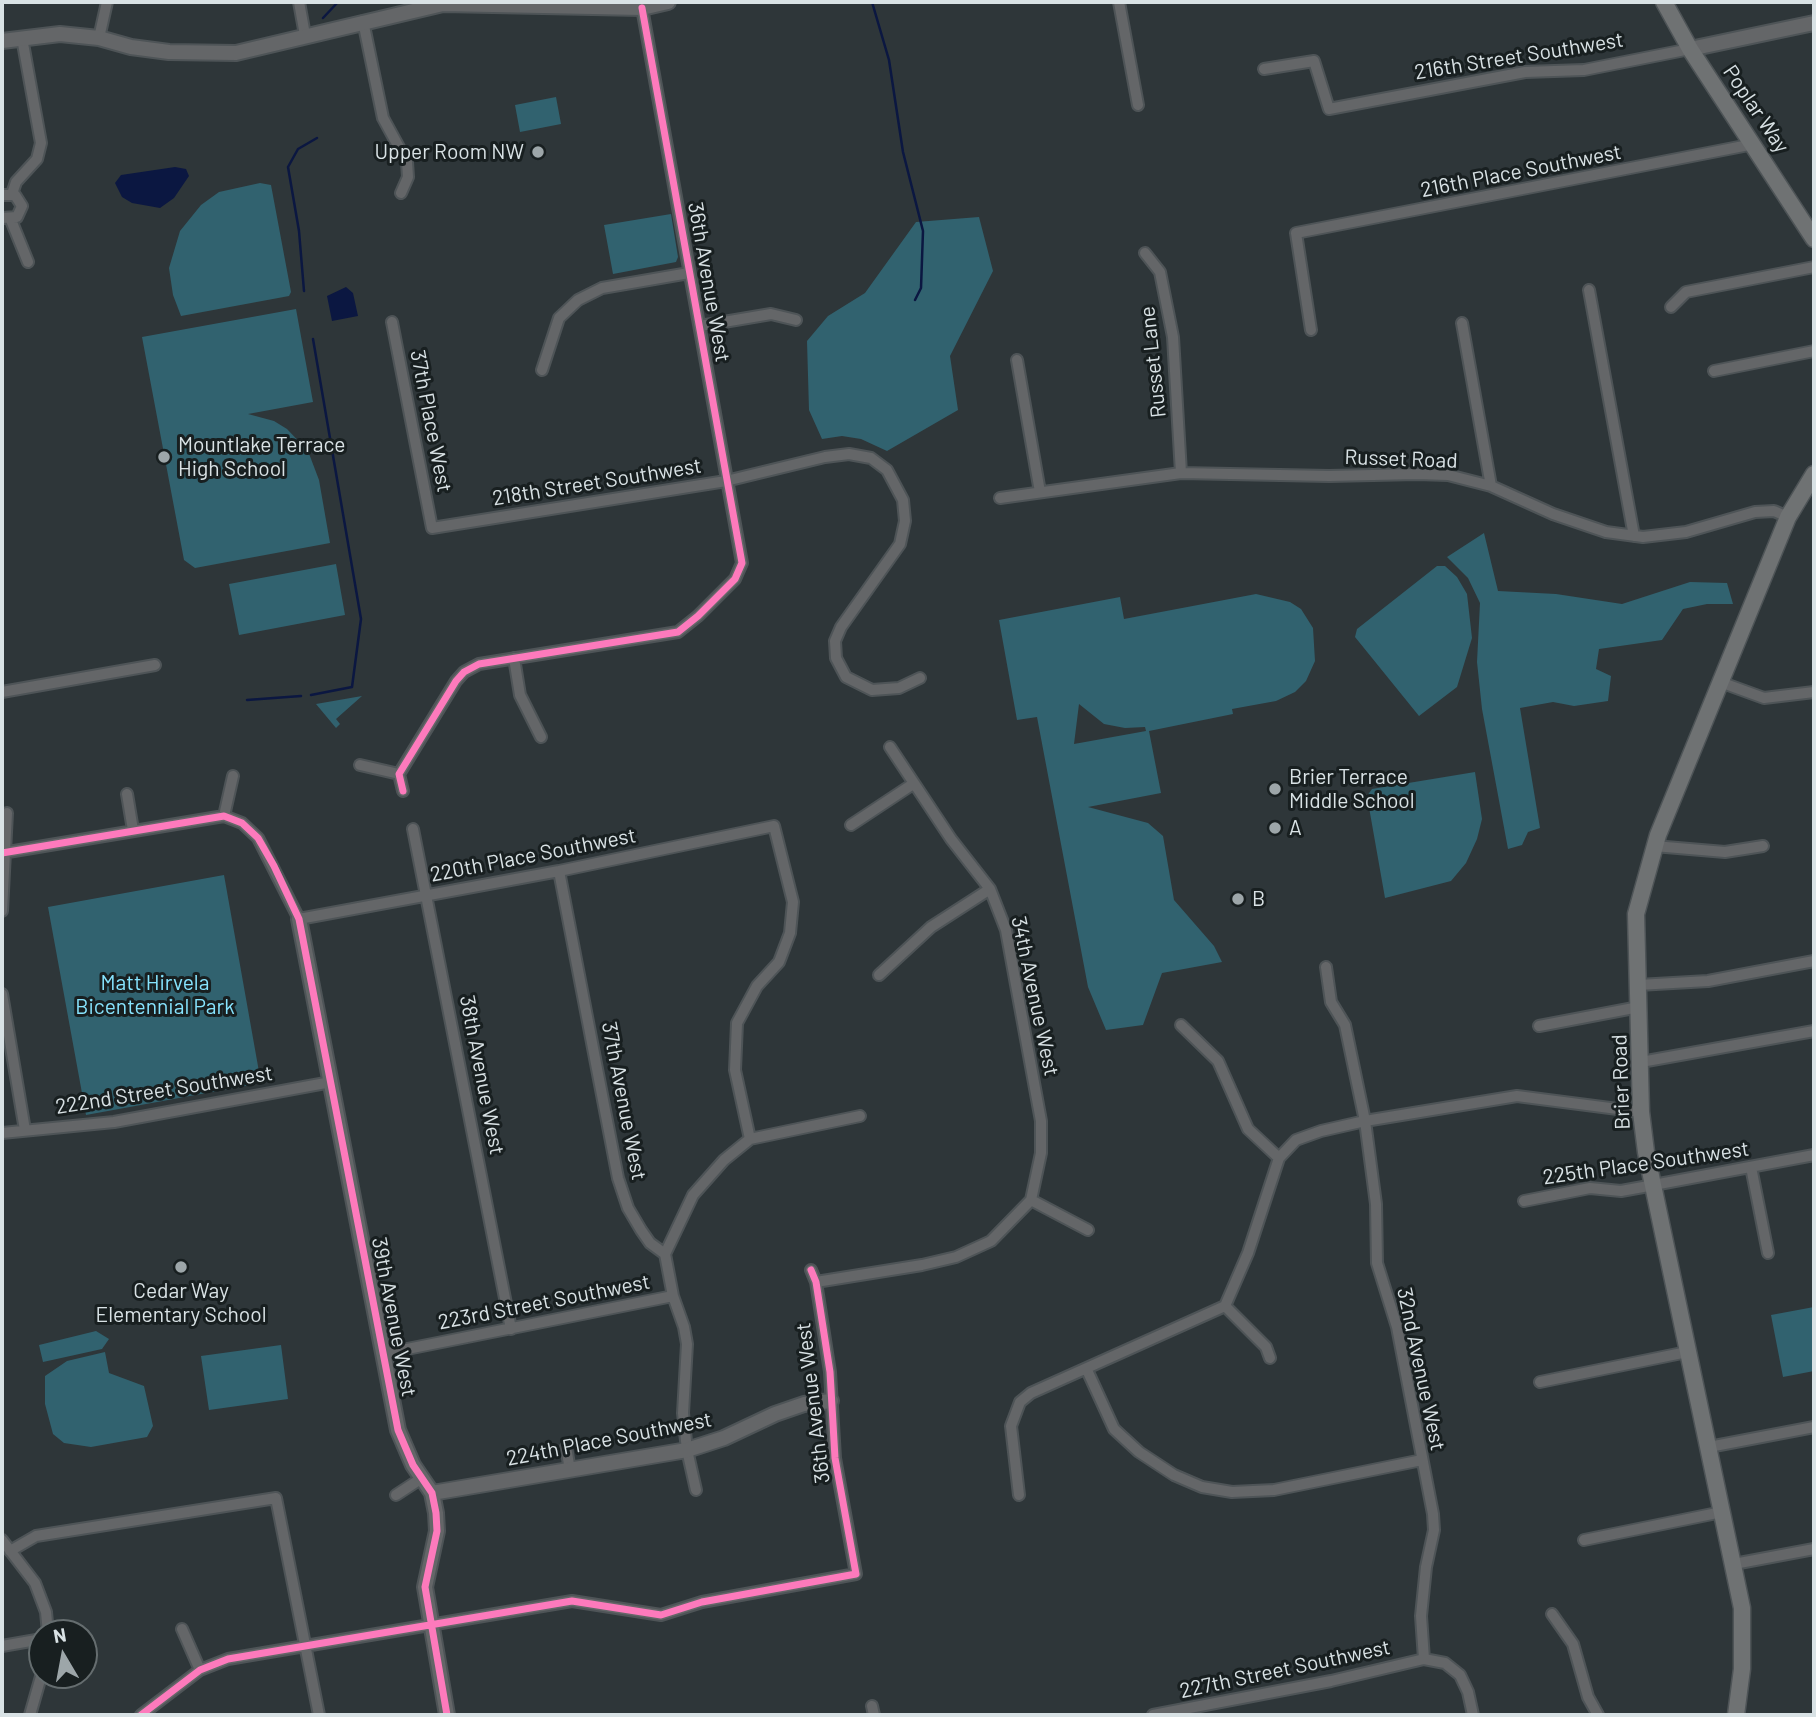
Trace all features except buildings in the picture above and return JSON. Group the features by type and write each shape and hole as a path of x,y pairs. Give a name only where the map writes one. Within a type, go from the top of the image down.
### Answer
{"main road":[{"name":"Poplar Way","path":"1664,2 1690,49 1814,239"},
{"name":"Brier Road","path":"1736,1715 1743,1619 1734,1564 1653,1186 1642,1112 1637,904 1654,846 1720,682 1788,517 1814,474"}],"street":[{"path":"99,38 107,2"},
{"path":"299,2 305,35"},
{"path":"2,41 60,34 99,38 131,47 169,52 236,53 443,4 642,8 668,2"},
{"path":"1119,2 1138,105"},
{"name":"36th Avenue West","path":"514,658 678,632 735,579 742,563 642,8"},
{"path":"363,21 383,118 407,162 408,177 401,193"},
{"name":"216th Street Southwest","path":"1264,69 1314,61 1329,109 1525,72 1584,70 1814,23"},
{"path":"22,38 41,143 37,159 7,194 19,198 22,206 19,214 6,219 28,262"},
{"name":"216th Place Southwest","path":"1311,330 1296,233 1754,144"},
{"name":"Russet Lane","path":"1145,253 1160,272 1173,338 1181,473"},
{"path":"1671,307 1686,292 1814,267"},
{"path":"542,370 559,318 578,300 602,288 689,273"},
{"path":"1590,290 1634,536"},
{"path":"700,326 771,314 796,320"},
{"name":"37th Place West","path":"392,322 432,528"},
{"path":"1462,323 1491,486"},
{"path":"1714,371 1814,351"},
{"path":"1017,360 1040,492"},
{"name":"218th Street Southwest","path":"432,528 726,481 849,454 871,458 887,470 902,500 905,521 900,544 841,627 835,641 836,658 846,677 872,690 899,688 920,678"},
{"name":"Russet Road","path":"1000,498 1181,473 1438,475 1491,486 1606,533 1634,536 1686,532 1755,512 1774,512 1788,517"},
{"path":"403,791 399,774 456,681 464,672 480,664 514,658 520,695 541,737"},
{"path":"2,692 155,665"},
{"path":"1720,682 1764,698 1814,692"},
{"name":"34th Avenue West","path":"890,747 913,784 990,889 1006,930 1041,1121 1041,1153 1031,1200"},
{"path":"359,765 399,774"},
{"path":"224,816 233,776"},
{"path":"851,825 913,784"},
{"path":"127,794 133,830"},
{"path":"2,911 7,813"},
{"path":"3,853 224,816 242,823 258,838 299,919"},
{"name":"220th Place Southwest","path":"299,919 559,871 774,826 793,902 790,933 779,962 757,986 737,1023 735,1070 750,1139"},
{"name":"38th Avenue West","path":"413,829 511,1329"},
{"path":"1654,846 1725,852 1763,846"},
{"name":"37th Avenue West","path":"559,871 618,1178 628,1208 641,1230 650,1243 665,1254"},
{"path":"879,975 931,927 990,889"},
{"name":"39th Avenue West","path":"299,919 398,1430 432,1493 437,1531 425,1587 429,1625 447,1715"},
{"path":"1638,985 1708,981 1814,961"},
{"name":"32nd Avenue West","path":"1326,967 1331,1002 1345,1025 1365,1121 1376,1204 1377,1263 1397,1327 1434,1530 1426,1567 1421,1616 1424,1659"},
{"path":"2,994 25,1129"},
{"path":"1539,1026 1639,1007"},
{"path":"1181,1025 1218,1061 1248,1129 1279,1158"},
{"path":"1641,1062 1814,1031"},
{"name":"222nd Street Southwest","path":"2,1133 114,1122 331,1082"},
{"path":"1019,1495 1011,1426 1014,1413 1031,1393 1224,1306 1248,1253 1279,1158 1296,1140 1321,1130 1365,1121 1517,1096 1642,1112"},
{"path":"696,1490 687,1450 684,1413 687,1344 673,1296 665,1254 693,1195 724,1160 750,1139 860,1116"},
{"name":"225th Place Southwest","path":"1524,1201 1590,1188 1621,1191 1653,1186 1814,1155"},
{"path":"1751,1167 1768,1253"},
{"path":"816,1282 956,1257 991,1241 1014,1221 1031,1200 1088,1230"},
{"name":"36th Avenue West","path":"429,1625 572,1601 661,1615 702,1602 856,1574 835,1458 830,1372 816,1282 811,1270"},
{"name":"223rd Street Southwest","path":"382,1354 673,1296"},
{"path":"1224,1306 1266,1347 1270,1358"},
{"path":"1541,1382 1687,1352"},
{"path":"1087,1370 1114,1429 1139,1452 1174,1475 1202,1487 1232,1492 1274,1490 1422,1460"},
{"name":"224th Place Southwest","path":"432,1493 687,1450 724,1438 775,1414 804,1404 831,1401"},
{"path":"1709,1447 1814,1427"},
{"path":"566,1447 570,1470"},
{"path":"396,1494 422,1478"},
{"path":"10,1551 36,1536 276,1497 319,1715"},
{"path":"1584,1540 1722,1512"},
{"path":"2,1540 35,1583 47,1619"},
{"path":"1734,1564 1814,1549"},
{"path":"1552,1614 1573,1644 1588,1697 1598,1715"},
{"path":"141,1715 200,1670 228,1659 429,1625"},
{"path":"182,1629 200,1670"},
{"path":"2,1646 28,1641"},
{"path":"1424,1659 1445,1663 1460,1675 1468,1692 1473,1715"},
{"name":"227th Street Southwest","path":"1153,1715 1331,1681 1424,1659"},
{"path":"30,1715 37,1689"}],"green space":[{"path":"556,97 561,124 520,132 515,105"},
{"path":"260,183 271,185 291,292 289,296 181,316 173,295 169,268 180,231 201,205 219,192"},
{"path":"671,214 678,257 676,262 613,274 604,225"},
{"path":"979,217 993,271 950,356 958,410 887,451 861,439 842,436 822,439 809,410 807,341 828,316 865,293 916,222"},
{"path":"296,309 313,402 248,414 274,421 287,429 308,451 319,480 330,543 195,568 184,560 142,337"},
{"path":"1484,533 1498,591 1556,594 1622,604 1690,582 1727,583 1733,604 1707,604 1683,609 1662,640 1599,649 1596,669 1611,676 1608,701 1574,706 1553,702 1520,708 1540,828 1528,832 1522,845 1508,849 1482,709 1477,662 1480,603 1468,578 1447,557"},
{"path":"336,564 345,615 239,635 229,584"},
{"path":"1437,566 1445,566 1457,577 1467,594 1472,638 1457,687 1419,716 1355,637 1357,629"},
{"path":"1256,594 1290,602 1301,609 1313,628 1315,661 1306,681 1295,692 1276,701 1232,709 1233,714 1149,731 1161,793 1088,807 1148,823 1163,836 1174,900 1214,946 1222,962 1162,973 1143,1025 1106,1030 1088,987 1037,717 1017,720 999,620 1120,597 1124,619","holes":["1079,704 1104,724 1125,728 1145,727 1146,731 1074,744"]},
{"path":"362,696 336,719 340,724 336,728 316,704"},
{"path":"1475,772 1482,819 1477,839 1466,863 1451,881 1385,898 1367,796 1372,789"},
{"name":"Matt Hirvela Bicentennial Park","path":"224,875 261,1083 86,1115 48,907"},
{"path":"1814,1307 1814,1371 1783,1377 1771,1315"},
{"path":"96,1331 109,1339 102,1349 43,1362 39,1345"},
{"path":"281,1345 288,1399 209,1410 201,1356"},
{"path":"105,1352 109,1373 144,1386 153,1426 147,1437 91,1447 64,1443 53,1434 45,1404 45,1376 67,1361"}],"water":[{"path":"175,167 186,169 189,176 174,198 160,208 132,203 122,197 115,183 121,175"},
{"path":"346,287 353,293 358,316 332,321 327,296"}],"waterway":[{"path":"323,18 338,2"},
{"path":"872,2 889,60 903,152 923,231 921,288 915,300"},
{"path":"304,291 299,231 288,167 298,149 317,138"},
{"path":"311,695 352,687 361,619 313,339"},
{"path":"247,700 301,696"}],"cycle path":[{"path":"403,791 399,774 464,672 479,664 678,632 735,579 742,563 642,8"},
{"path":"2,853 224,816 242,823 258,838 274,866 299,919 398,1430 413,1465 432,1493 437,1531 425,1587 447,1715"},
{"path":"141,1715 200,1670 228,1659 572,1601 661,1615 702,1602 856,1574 835,1458 830,1372 816,1282 811,1270"}],"place":[{"name":"Upper Room NW","path":"538,152"},
{"name":"Mountlake Terrace High School","path":"164,457"},
{"name":"Brier Terrace Middle School","path":"1275,789"},
{"name":"A","path":"1275,828"},
{"name":"B","path":"1238,899"},
{"name":"Cedar Way Elementary School","path":"181,1267"}]}
